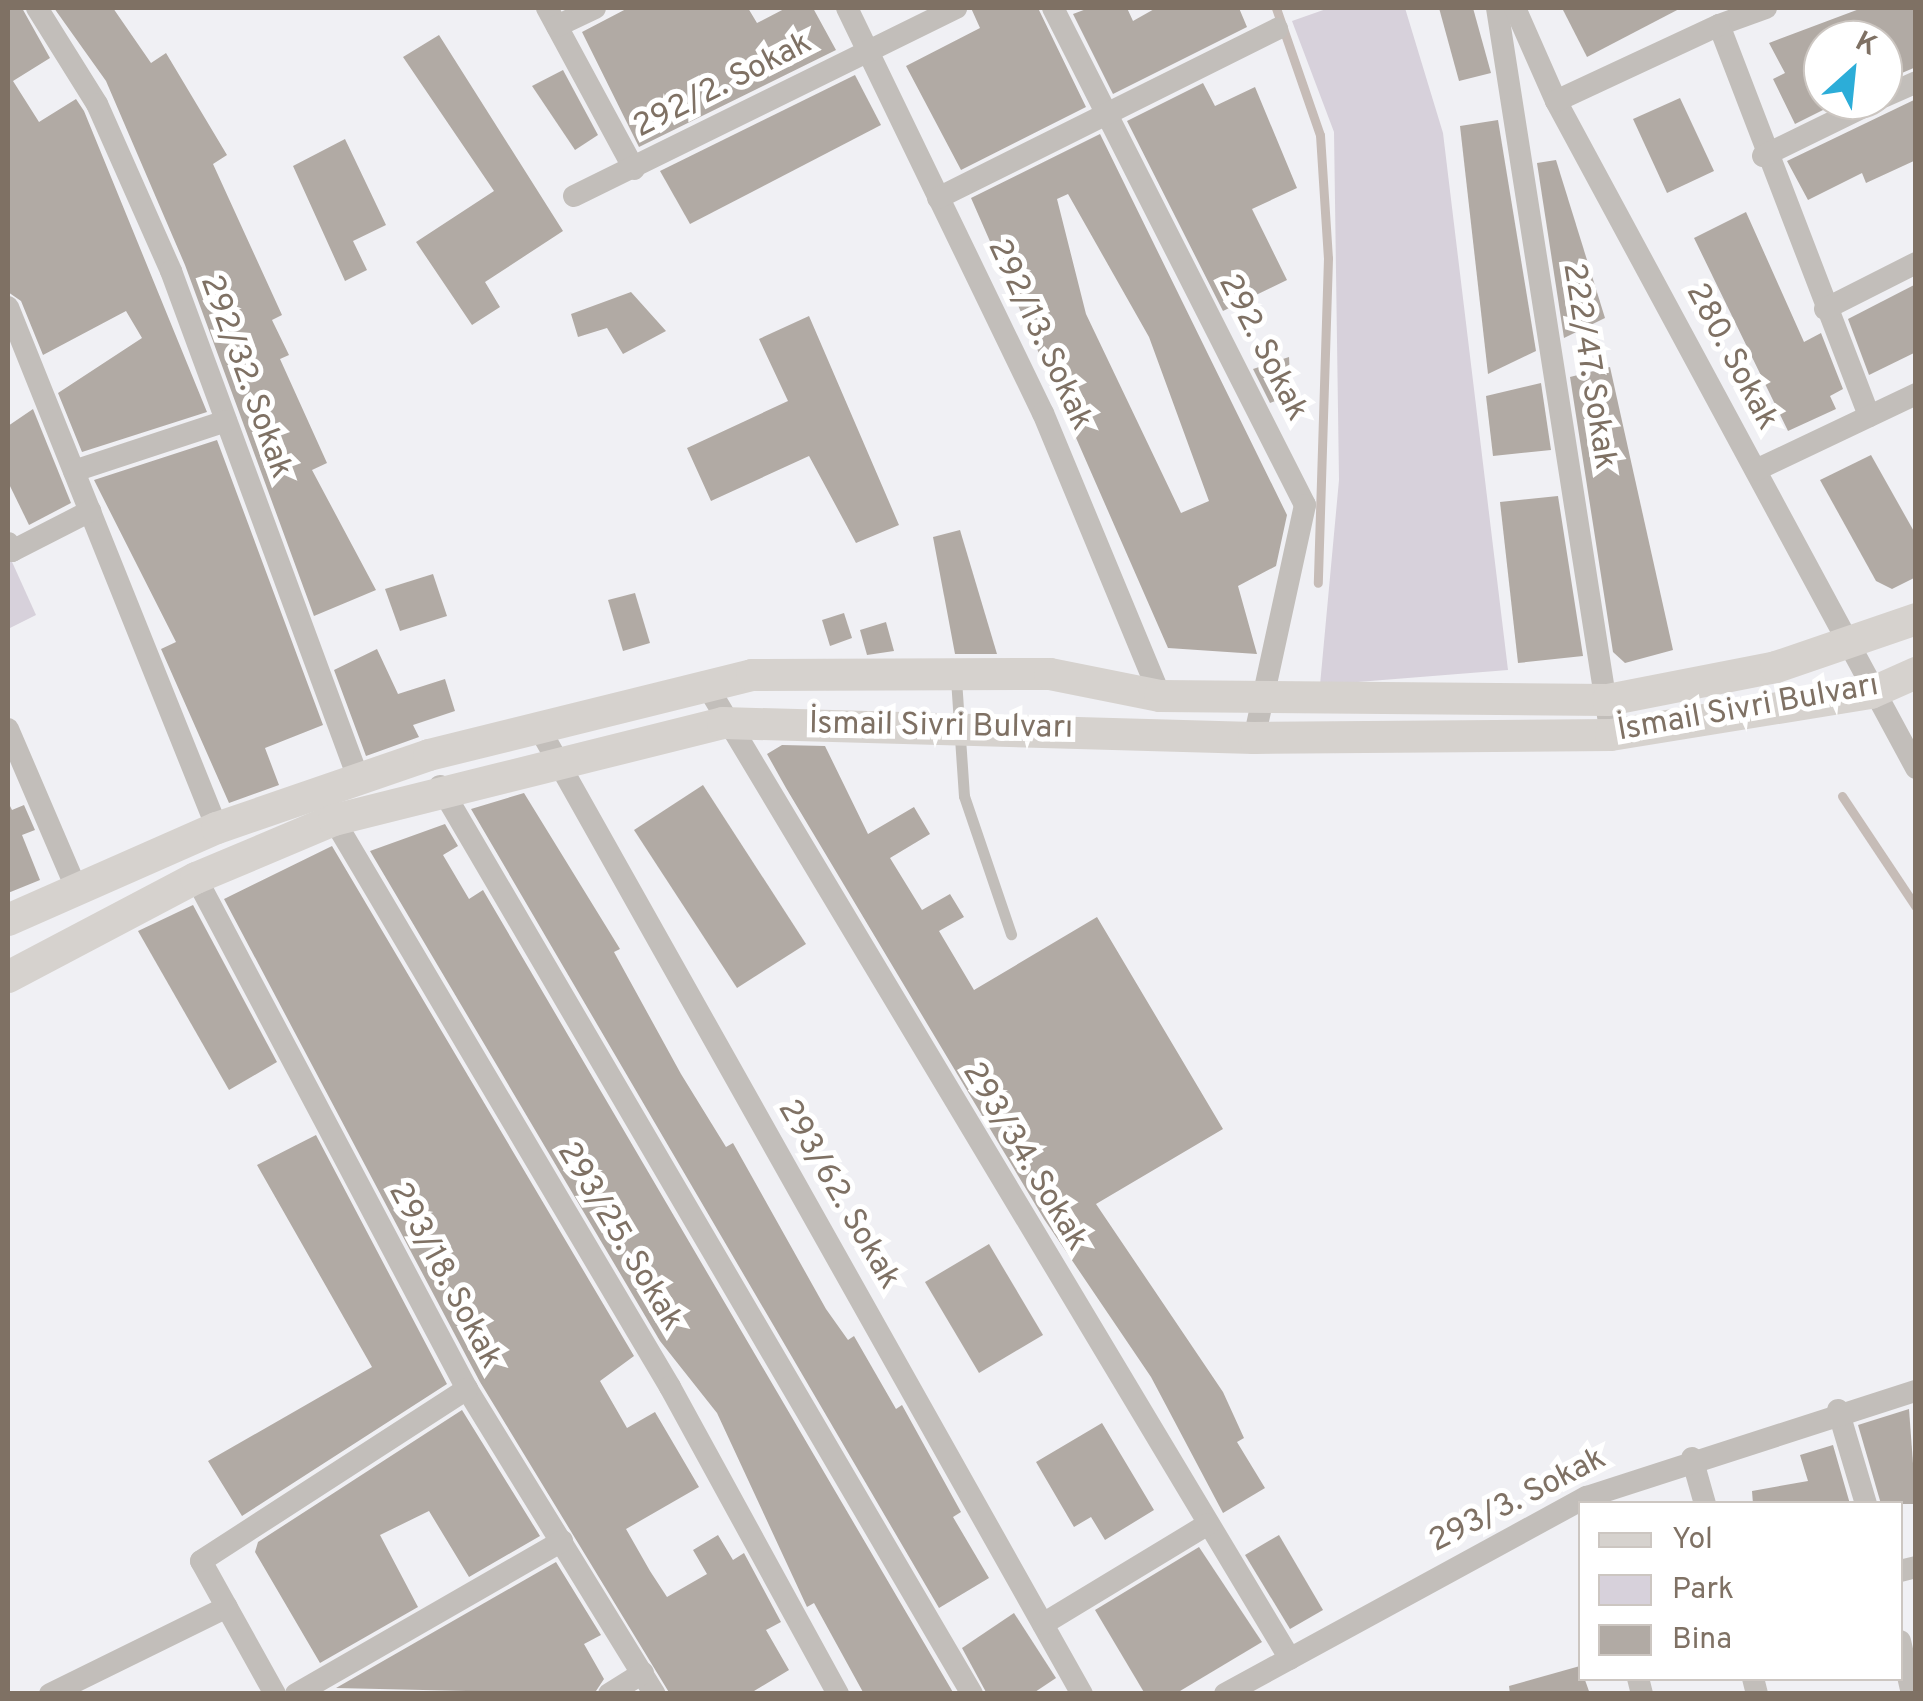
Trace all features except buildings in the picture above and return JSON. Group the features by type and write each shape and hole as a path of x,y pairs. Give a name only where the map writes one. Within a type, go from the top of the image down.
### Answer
{"main road":[{"name":"İsmail Sivri Bulvarı","path":"8,920 217,828 539,728 752,676 1050,674 1160,696 1608,700 1846,645 1916,618"},
{"name":"İsmail Sivri Bulvarı","path":"8,977 196,878 334,820 440,786 723,723 1254,738 1611,735 1871,693 1916,673"}],"street":[{"name":"292/32. Sokak","path":"37,8 97,104 226,421 360,783"},
{"path":"595,8 552,17 634,169"},
{"name":"292/13. Sokak","path":"847,8 1043,413 1160,696"},
{"name":"292/2. Sokak","path":"574,196 956,8"},
{"name":"292. Sokak","path":"1052,8 1305,505 1266,699 1254,738"},
{"name":"222/47. Sokak","path":"1497,8 1611,735"},
{"name":"280. Sokak","path":"1515,8 1556,101 1756,470 1871,693 1916,768"},
{"path":"1556,101 1719,25 1766,8"},
{"path":"1719,25 1764,156 1869,416"},
{"path":"938,198 1109,117 1277,29"},
{"path":"1764,156 1837,120"},
{"path":"1825,308 1916,263"},
{"path":"8,306 217,828"},
{"path":"1756,470 1916,394"},
{"path":"74,471 226,421"},
{"path":"8,543 12,552 90,512"},
{"name":"293/34. Sokak","path":"707,686 723,723 1290,1659"},
{"name":"293/62. Sokak","path":"539,728 1082,1694"},
{"path":"8,729 76,888"},
{"path":"440,786 972,1694"},
{"name":"293/25. Sokak","path":"334,820 670,1387 838,1694"},
{"name":"293/18. Sokak","path":"196,878 467,1389 649,1683"},
{"path":"275,1694 201,1561 467,1389"},
{"name":"293/3. Sokak","path":"1588,1500 1692,1458 1838,1410 1916,1391"},
{"path":"1838,1410 1865,1501"},
{"path":"1692,1458 1704,1501"},
{"name":"293/3. Sokak","path":"1225,1694 1578,1505"},
{"path":"1043,1624 1208,1524"},
{"path":"296,1694 562,1541"},
{"path":"50,1694 227,1607"},
{"path":"1903,1654 1912,1694"},
{"path":"609,1694 649,1683"}],"lane":[{"path":"955,675 964,796 1010,934"}],"green space":[{"path":"1329,8 1405,8 1443,133 1508,670 1320,685 1339,480 1334,132 1292,21"},
{"path":"8,553 36,615 8,629"}],"waterway":[{"path":"1276,8 1320,135 1328,258 1318,583"},
{"path":"1842,796 1916,907"}]}
